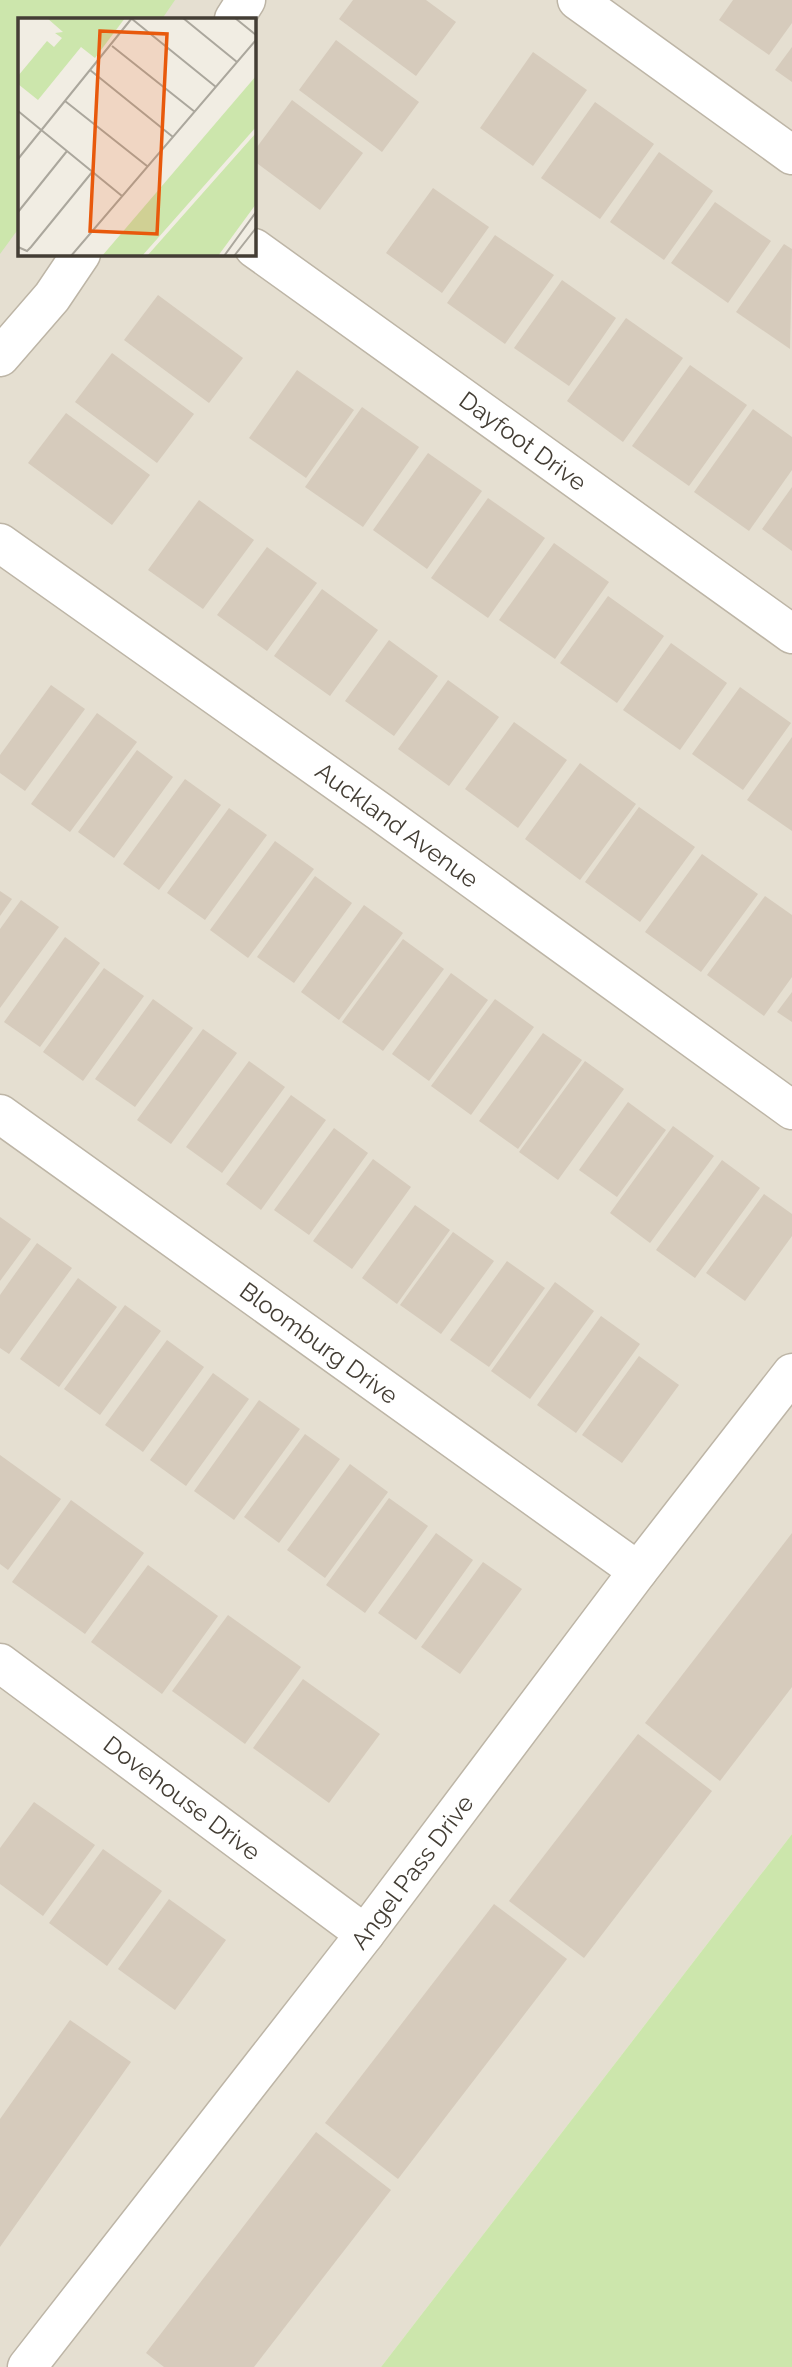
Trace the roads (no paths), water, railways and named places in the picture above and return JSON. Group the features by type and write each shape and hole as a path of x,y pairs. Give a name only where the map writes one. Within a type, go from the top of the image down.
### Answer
{"street":[{"path":"235,18 246,0"},
{"path":"577,0 792,155"},
{"name":"Dayfoot Drive","path":"256,249 792,634"},
{"path":"0,357 52,297 80,256"},
{"name":"Auckland Avenue","path":"0,542 792,1110"},
{"name":"Bloomburg Drive","path":"0,1114 638,1571"},
{"name":"Angel Pass Drive","path":"27,2367 365,1934 638,1571 792,1373"},
{"name":"Dovehouse Drive","path":"0,1663 365,1934"}]}
